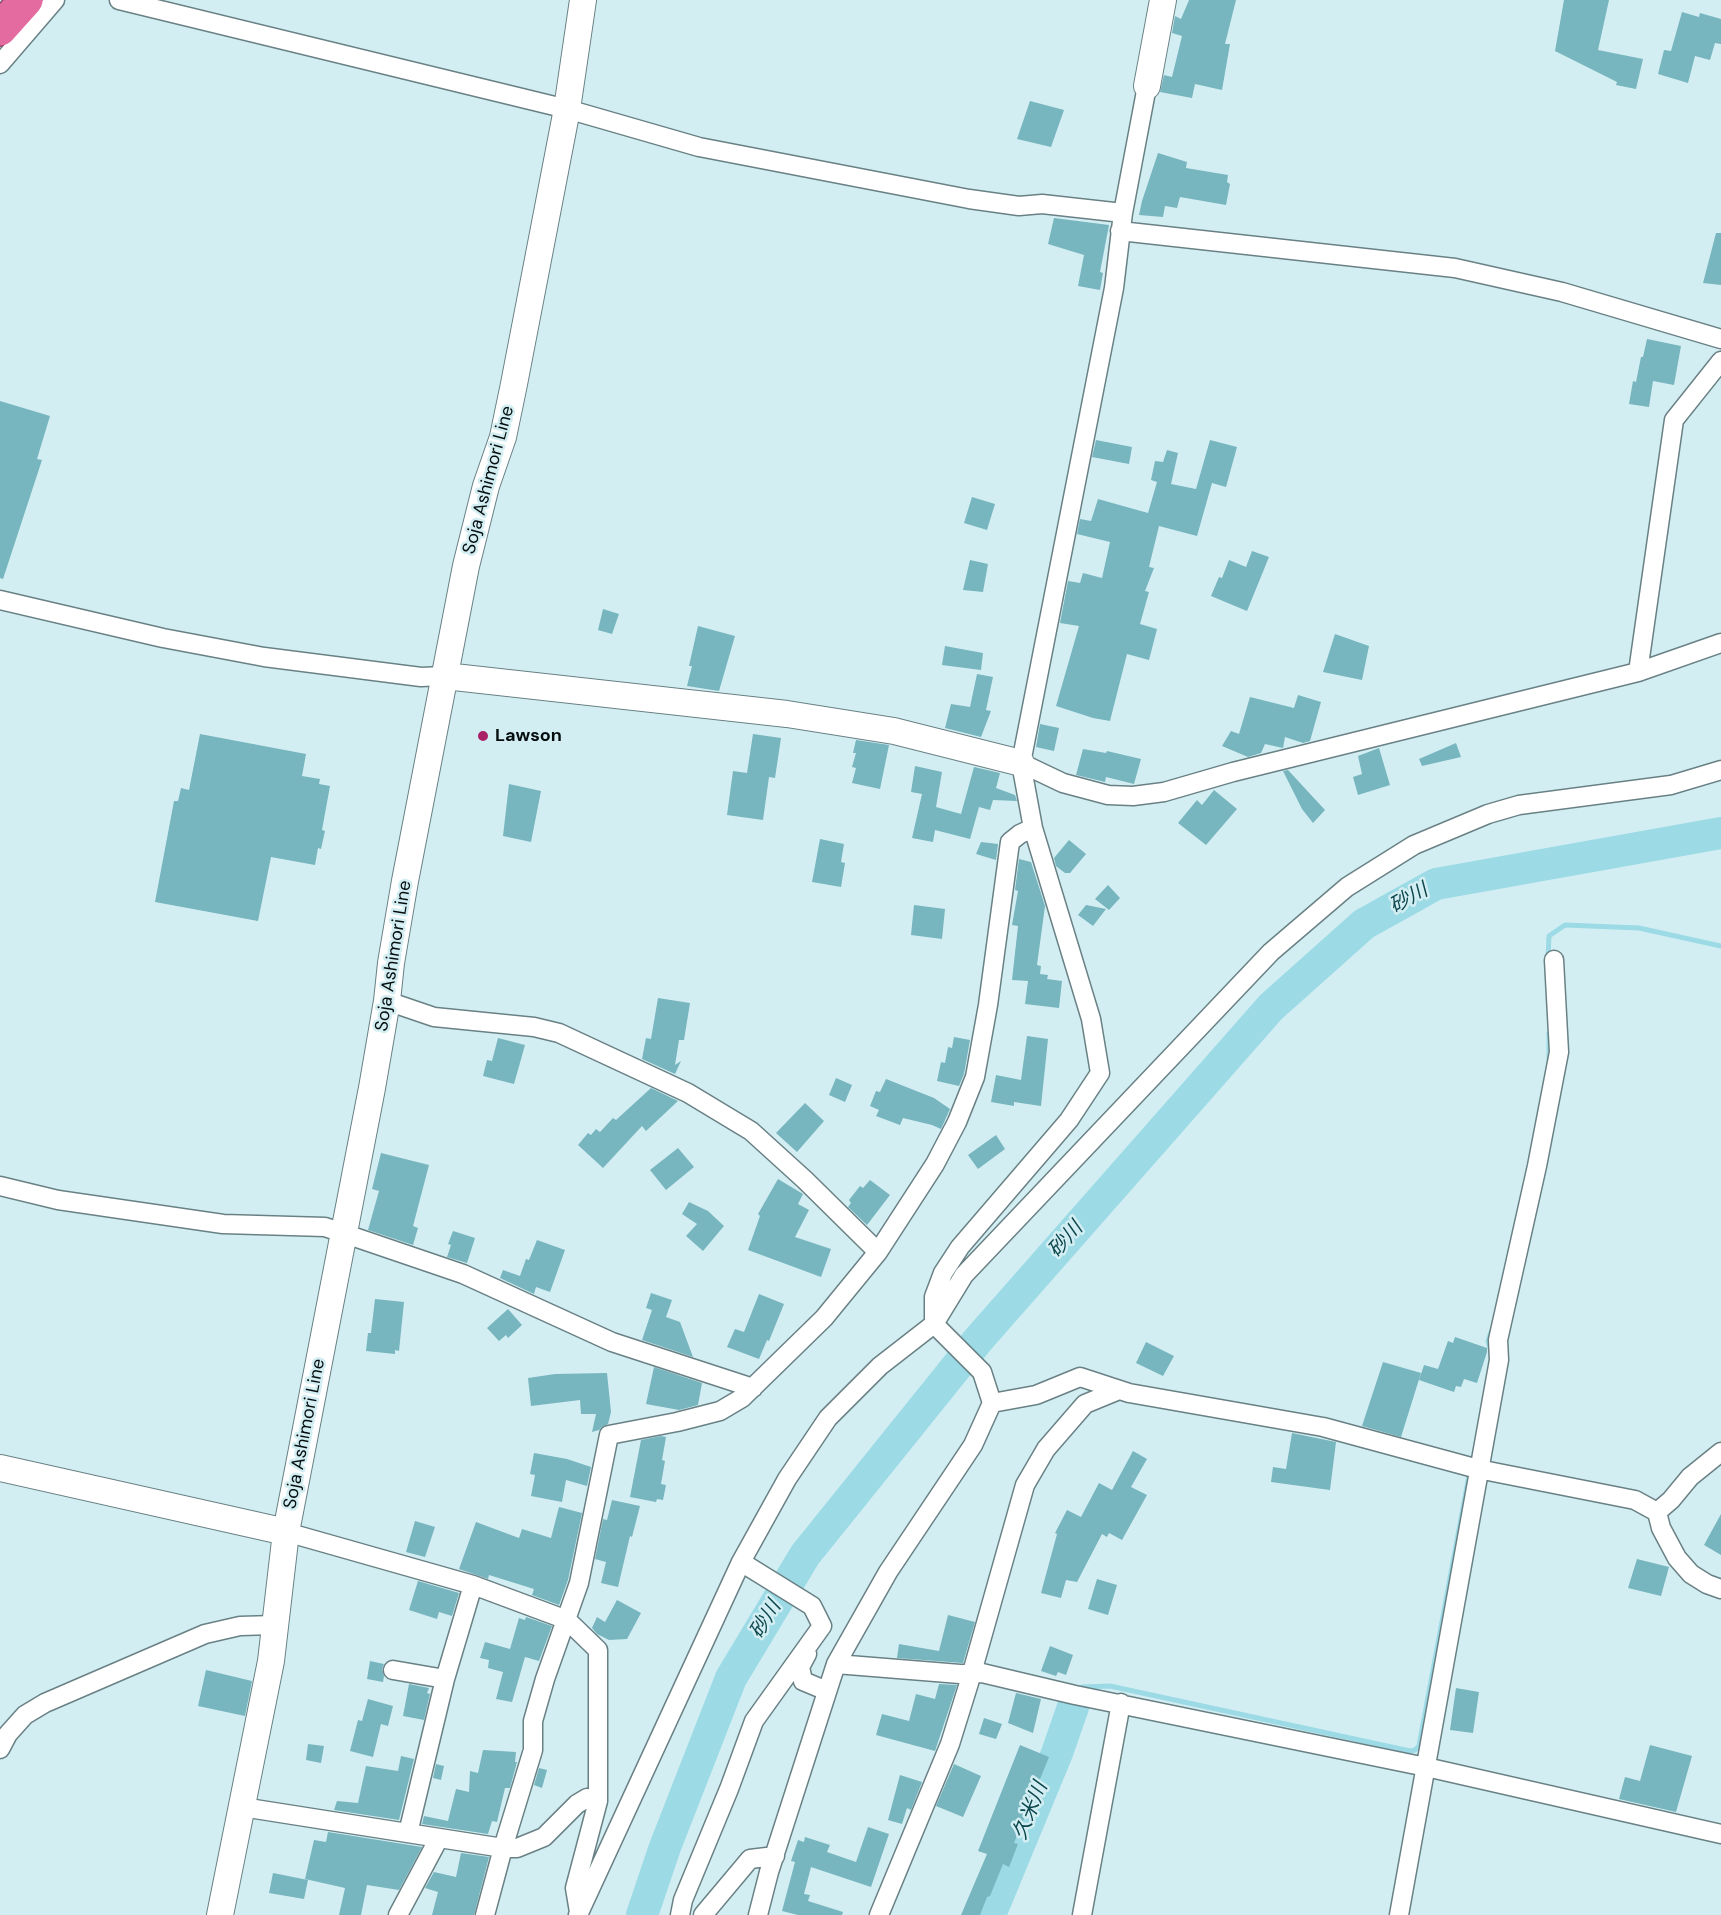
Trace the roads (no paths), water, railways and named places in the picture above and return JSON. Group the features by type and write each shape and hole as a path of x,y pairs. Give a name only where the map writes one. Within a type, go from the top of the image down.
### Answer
{"highway":[{"path":"0,29 26,0"}],"main road":[{"name":"Soja Ashimori Line","path":"220,1915 271,1661 286,1532 344,1234 387,1000 391,963 445,676 466,566 486,486 508,416 567,109 583,0"},
{"path":"1147,87 1163,0"},
{"path":"445,676 787,714 894,731 1021,763"},
{"path":"0,1468 286,1532"}],"street":[{"path":"0,64 55,0"},
{"path":"119,0 567,109 699,147 969,199 1019,206 1042,204 1121,222 1455,268 1562,292 1721,339"},
{"path":"758,1915 836,1665 888,1572 973,1445 992,1403 982,1372 939,1329 934,1297 943,1273 960,1247 1069,1120 1100,1073 1091,1019 1033,828 1021,763 1114,288 1121,222 1147,87"},
{"path":"1638,672 1674,420 1721,361"},
{"path":"0,600 163,638 264,657 422,677 445,676"},
{"path":"1021,763 1063,783 1108,795 1133,796 1164,792 1233,772 1638,672 1721,643"},
{"path":"579,1914 741,1562 788,1479 828,1418 880,1366 939,1329 964,1275 1271,952 1347,887 1414,845 1488,814 1519,805 1671,785 1721,770"},
{"path":"485,1915 533,1750 533,1721 545,1679 579,1583 609,1435 720,1411 742,1398 824,1318 878,1252 935,1164 957,1122 975,1077 988,1005 1010,842 1033,828"},
{"path":"1399,1915 1426,1767 1474,1467 1499,1360 1498,1340 1537,1166 1559,1052 1554,960"},
{"path":"387,1000 434,1017 534,1027 559,1033 688,1094 751,1131 878,1252"},
{"path":"0,1186 58,1200 223,1224 325,1227 463,1274 612,1342 753,1388"},
{"path":"992,1403 1036,1395 1080,1377 1119,1390 1323,1426 1474,1467 1635,1500 1657,1512 1661,1528 1677,1558 1691,1574 1721,1589"},
{"path":"879,1915 950,1744 1025,1485 1046,1449 1085,1404 1119,1390"},
{"path":"1657,1512 1671,1500 1690,1477 1721,1452"},
{"path":"286,1532 473,1585 567,1620 598,1650 598,1801 574,1888 579,1914"},
{"path":"741,1562 812,1606 822,1626"},
{"path":"408,1833 445,1679 473,1585"},
{"path":"0,1749 8,1734 25,1715 45,1703 205,1634 240,1626 275,1624"},
{"path":"822,1626 800,1667 803,1681 827,1691"},
{"path":"680,1915 683,1900 729,1789 754,1721 822,1626"},
{"path":"836,1665 982,1673 1426,1767 1721,1834"},
{"path":"393,1670 445,1679"},
{"path":"1082,1915 1120,1703"},
{"path":"242,1807 503,1848 517,1848 544,1836 577,1804 587,1798 598,1801"},
{"path":"398,1915 439,1838"},
{"path":"703,1915 750,1859 775,1856"}],"waterway":[{"name":"砂川","path":"642,1915 665,1847 731,1678 805,1555 978,1340 1271,1007 1364,924 1436,884 1721,833"},
{"path":"1548,960 1549,936 1565,925 1639,928 1721,946"},
{"path":"1549,1033 1549,1059"},
{"path":"1491,1332 1488,1341 1491,1352"},
{"path":"1073,1707 1082,1687 1110,1686 1410,1751 1415,1750 1419,1746 1470,1470"},
{"name":"久米川","path":"990,1915 1057,1753 1073,1707"}],"place":[{"name":"Lawson","path":"483,736"}]}
